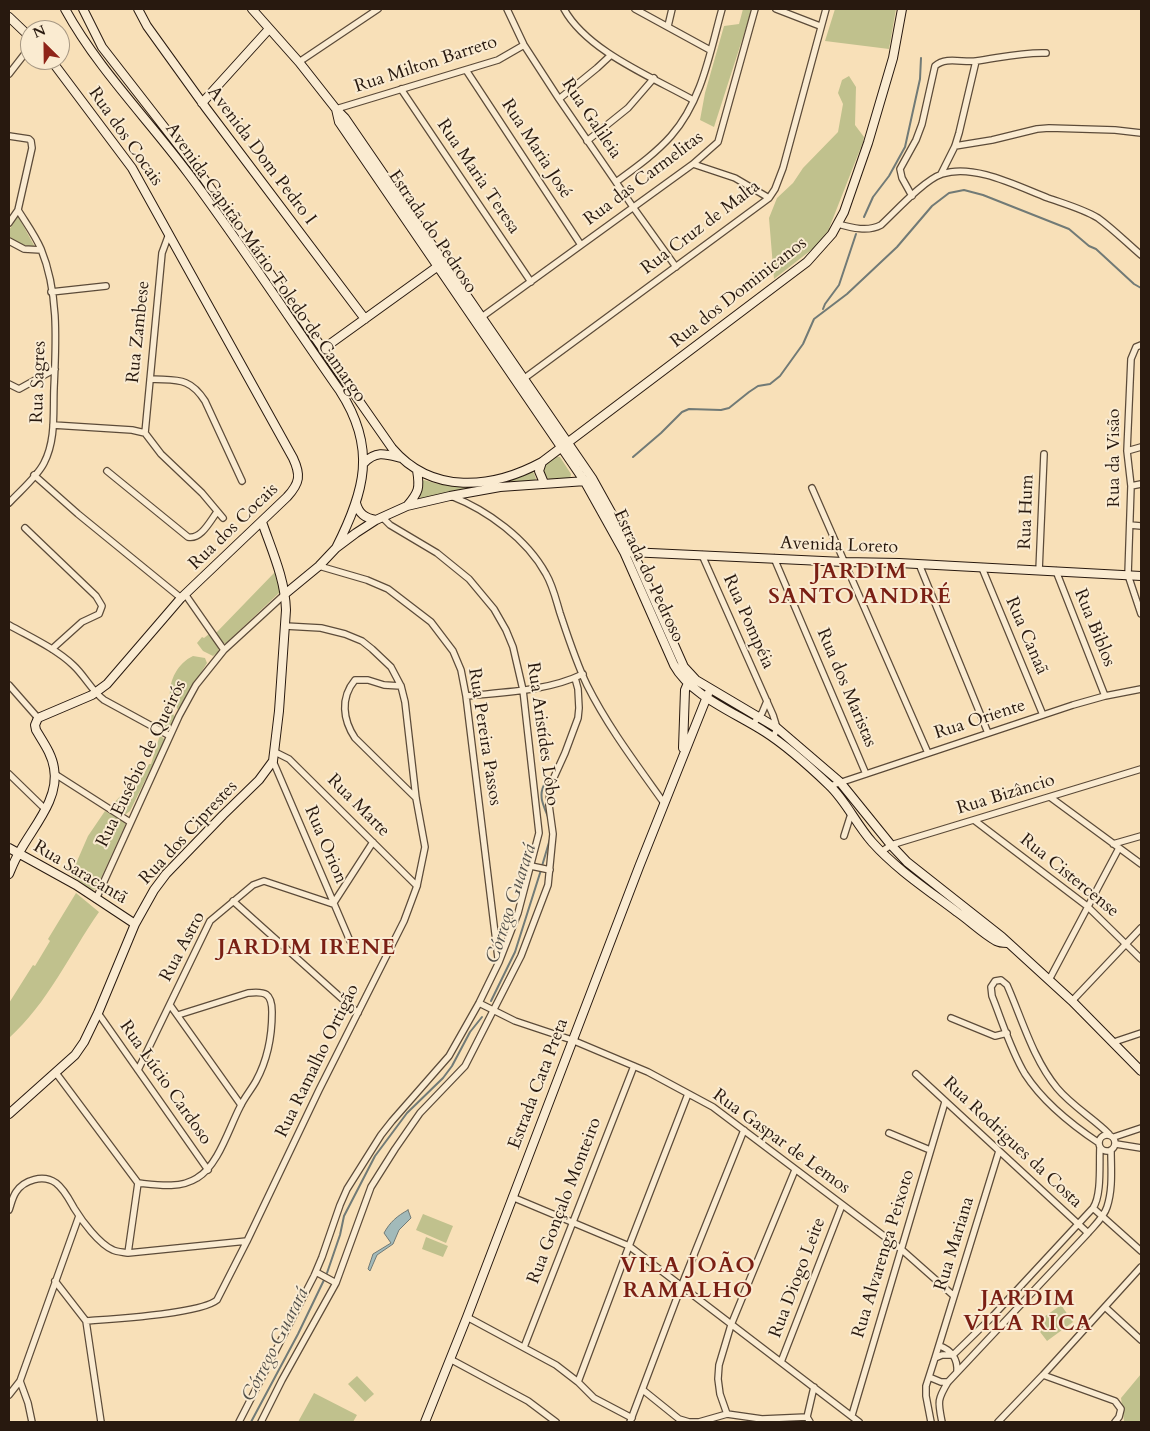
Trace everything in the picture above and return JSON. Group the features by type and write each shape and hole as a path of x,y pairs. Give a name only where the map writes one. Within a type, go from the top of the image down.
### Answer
{"street":[{"name":"Avenida Capitão Mário Toledo de Camargo","path":"66,9 74,25 100,64 187,172 340,391 356,423 362,445 364,463 356,503"},
{"name":"Avenida Capitão Mário Toledo de Camargo","path":"83,9 102,47 200,173 401,458 417,470"},
{"name":"Avenida Dom Pedro I","path":"138,9 147,26 202,103 365,319"},
{"name":"Estrada do Pedroso","path":"252,9 299,62 336,109 339,122 441,264 588,480 629,552 681,662 696,680 777,728 840,782 891,845 925,877 1002,937 1072,1001 1141,1071"},
{"path":"299,62 378,9"},
{"name":"Rua Galileia","path":"507,9 524,45 559,99 632,207 676,267"},
{"path":"564,9 587,38 611,55 693,100"},
{"path":"635,9 710,50"},
{"path":"668,26 672,9"},
{"path":"616,182 651,155 671,136 685,117 700,84 722,9"},
{"name":"Rua das Carmelitas","path":"478,319 693,164 718,142 755,9"},
{"path":"776,9 820,26"},
{"name":"Rua Cruz de Malta","path":"521,381 768,198 775,189 783,168 826,9"},
{"name":"Rua dos Dominicanos","path":"564,445 807,262 832,234 838,224 868,143 893,58 902,9"},
{"path":"9,17 20,27"},
{"path":"202,103 270,29"},
{"name":"Rua Milton Barreto","path":"336,109 498,60 524,45"},
{"path":"912,196 902,178 900,169 916,140 922,124 933,68 940,62 976,61 1000,56 1046,53"},
{"path":"559,99 611,55"},
{"path":"9,74 20,60"},
{"path":"941,174 955,146 976,61"},
{"name":"Rua dos Cocais","path":"38,718 96,693 113,678 183,596 291,493 298,480 298,470 132,168 58,70"},
{"name":"Rua Maria José","path":"466,70 581,245"},
{"path":"588,141 628,108 654,78"},
{"name":"Rua Maria Teresa","path":"401,89 531,282"},
{"path":"955,146 1049,128 1106,130 1141,134"},
{"path":"9,136 29,139 32,145 18,210 9,223"},
{"path":"693,164 735,178 768,198"},
{"path":"838,224 870,229 875,228 941,174 970,172 991,176 1088,213 1106,224 1141,255"},
{"name":"Rua Sagres","path":"9,503 44,464 51,441 53,425 55,369 55,310 51,292 41,250 18,210"},
{"name":"Rua Zambese","path":"145,433 162,253 169,234"},
{"path":"9,241 24,249 41,250"},
{"path":"323,349 441,264"},
{"path":"51,292 106,286"},
{"name":"Rua da Visão","path":"1128,575 1132,486 1127,451 1131,359 1136,347 1141,346"},
{"path":"9,384 17,389 22,388 55,369"},
{"path":"150,379 186,382 198,390 205,401 242,481"},
{"path":"53,425 132,430 145,433 161,454 202,493 223,518"},
{"path":"406,506 415,497 418,489 417,470 446,482 473,483 515,475 542,462 564,445"},
{"path":"1127,451 1141,446"},
{"path":"364,463 371,456 379,453 401,458"},
{"name":"Rua Hum","path":"1039,571 1044,454"},
{"path":"542,462 539,471 544,484"},
{"path":"107,471 188,537 193,538 199,535 217,512"},
{"path":"34,475 78,514 183,596 224,650"},
{"name":"Rua Eusébio de Queirós","path":"96,899 170,736 196,685 224,650 285,594 319,566 336,548 379,519 406,506 500,487 588,480"},
{"path":"1132,486 1141,484"},
{"path":"812,488 928,753"},
{"path":"450,496 469,503 500,523 542,567 583,674 597,703 623,746 664,803"},
{"path":"356,503 363,516 379,519"},
{"name":"Rua Eusébio de Queirós","path":"336,548 356,503"},
{"name":"Rua Aristídes Lôbo","path":"379,519 428,546 448,561 484,596 494,609 509,638 518,664 523,690 539,834 531,866"},
{"name":"Rua dos Ciprestes","path":"9,1114 75,1055 84,1042 135,924 154,890 166,874 259,780 273,761 280,711 285,594 262,522"},
{"path":"1130,525 1141,526"},
{"path":"25,528 96,596 102,606 99,614 82,622 52,649"},
{"name":"Estrada do Pedroso","path":"629,552 674,665 681,677 708,697 774,738 830,786 881,852 969,921 997,941 1007,943"},
{"name":"Avenida Loreto","path":"629,552 919,564 1141,576"},
{"name":"Rua Pompéia","path":"702,555 767,701 777,728"},
{"name":"Rua dos Maristas","path":"774,558 866,774"},
{"path":"919,564 988,733"},
{"name":"Rua Pereira Passos","path":"319,566 367,580 388,589 427,618 444,636 453,651 461,670 466,696 499,962"},
{"name":"Rua Canaã","path":"982,568 1043,715"},
{"name":"Rua Biblos","path":"1056,572 1105,696"},
{"path":"1128,575 1141,614"},
{"path":"9,625 52,649 74,666 96,693 170,736"},
{"name":"Rua Ramalho Ortigão","path":"86,1321 184,1311 212,1304 217,1300 404,921 417,886 425,847 416,798 405,702 395,673 387,661 362,641 330,629 285,626"},
{"path":"466,696 523,690 566,682 583,674"},
{"path":"261,1422 336,1283 371,1187 420,1113 465,1066 525,947 548,885 553,834 550,786 578,718 578,689 575,678"},
{"path":"401,686 384,685 368,680 355,680 347,693 345,718 348,728 355,738 416,798"},
{"path":"688,683 696,680"},
{"name":"Estrada Cata Preta","path":"682,757 688,683"},
{"path":"9,685 38,718 35,725 36,730 51,756 55,774 54,786 45,809 9,874"},
{"name":"Estrada Cata Preta","path":"425,1422 664,803 708,697 708,687"},
{"name":"Rua Oriente","path":"830,786 1043,715 1105,696 1141,689"},
{"path":"753,724 767,701"},
{"path":"685,712 690,721 697,721"},
{"path":"774,738 777,728"},
{"name":"Rua Marte","path":"275,752 290,759 417,886"},
{"name":"Rua Orion","path":"273,761 350,941"},
{"name":"Rua Bizâncio","path":"881,852 891,845 1141,769"},
{"path":"9,774 45,809"},
{"path":"55,774 130,822"},
{"path":"1050,797 1141,864"},
{"path":"844,836 851,814"},
{"name":"Rua Cistercense","path":"974,820 1087,906 1141,959"},
{"path":"1113,844 1141,836"},
{"path":"333,904 373,842"},
{"name":"Rua Saracantã","path":"9,848 76,885 135,924"},
{"path":"1049,980 1119,848"},
{"path":"239,1422 316,1272 347,1189 381,1135 449,1056 479,1004 499,962 510,933 531,866 550,870"},
{"name":"Rua Astro","path":"138,1070 210,922 233,901 253,884 264,881 333,904"},
{"path":"233,901 358,1013"},
{"path":"1072,1001 1141,928"},
{"path":"496,932 502,935 510,933"},
{"path":"1111,1150 1106,1151 1078,1128 1042,1096 1025,1074 992,996 991,987 995,981 1001,980 1007,985 1036,1054 1050,1079 1069,1100 1111,1136 1116,1144 1141,1148"},
{"path":"138,1183 162,1186 182,1185 199,1178 208,1170 241,1105 256,1082 267,1057 272,1033 272,1002 269,997 260,991 178,1015"},
{"name":"Rua Gaspar de Lemos","path":"479,1004 515,1021 572,1040 634,1066 713,1107 901,1249 954,1296"},
{"path":"170,1005 241,1105"},
{"name":"Rua Lúcio Cardoso","path":"98,1013 208,1170"},
{"path":"950,1018 996,1036 1007,1033"},
{"path":"1114,1042 1141,1033"},
{"name":"Rua Gonçalo Monteiro","path":"524,1347 634,1066"},
{"path":"56,1073 138,1183 128,1253"},
{"name":"Rua Rodrigues da Costa","path":"916,1074 1088,1233"},
{"path":"578,1382 688,1094"},
{"path":"713,1107 716,1099"},
{"name":"Rua Alvarenga Peixoto","path":"852,1415 945,1102"},
{"path":"953,1355 991,1318 1096,1205 1101,1137 1141,1128"},
{"path":"467,1317 556,1365 578,1382 594,1398 631,1420 681,1287 744,1130"},
{"path":"889,1133 930,1150"},
{"path":"942,1422 939,1405 940,1396 948,1382 1102,1216 1107,1207 1111,1188 1111,1150 1116,1144"},
{"name":"Rua Mariana","path":"935,1358 999,1151"},
{"path":"727,1414 720,1394 719,1365 731,1325 795,1170"},
{"path":"9,1210 16,1192 23,1184 31,1180 49,1180 66,1194 79,1216 106,1246 112,1250 128,1253 247,1242"},
{"path":"512,1197 629,1246 859,1422"},
{"name":"Rua Diogo Leite","path":"781,1362 842,1205"},
{"path":"1093,1208 1141,1251"},
{"path":"9,1395 20,1381 79,1216"},
{"path":"998,1422 1141,1267"},
{"path":"316,1272 336,1283"},
{"path":"56,1281 86,1321 101,1422"},
{"path":"1105,1307 1141,1340"},
{"path":"940,1346 946,1348 953,1355 957,1372"},
{"path":"931,1422 926,1396 935,1358 948,1354 953,1355"},
{"path":"450,1359 528,1401 556,1422"},
{"path":"1043,1375 1115,1401 1120,1409 1119,1417 1114,1422"},
{"path":"929,1377 941,1382 948,1382"},
{"path":"20,1381 32,1422"},
{"path":"643,1390 672,1414 684,1420 699,1422 727,1414 762,1419 808,1420 814,1387"}],"green space":[{"path":"743,9 752,9 714,127 700,120 705,93 724,26 739,24"},
{"path":"835,9 896,9 889,49 825,41"},
{"path":"849,76 856,87 855,125 864,137 863,142 828,231 815,247 774,279 769,218 777,198 793,183 803,168 838,132 843,104 838,93 842,80"},
{"path":"18,216 35,247 21,244 9,236 9,230"},
{"path":"554,456 560,457 571,474 570,480 551,480 544,476 543,465"},
{"path":"532,472 536,479 534,481 422,499 419,497 422,481 424,480 451,486 492,485"},
{"path":"275,572 280,592 226,643 223,643 215,634"},
{"path":"209,634 219,648 218,652 213,656 203,651 197,643 202,637 204,638"},
{"path":"193,656 205,658 207,663 178,710 170,696 171,684 179,668"},
{"path":"166,703 175,717 170,728 166,729 160,726 164,718 161,715"},
{"path":"160,735 165,740 130,811 126,814 112,805 139,776 143,776 149,764 151,764"},
{"path":"105,811 126,823 96,889 92,890 71,875 88,836"},
{"path":"76,893 99,912 47,994 9,1038 9,1003 33,965 35,966 50,941 48,939"},
{"path":"423,1214 453,1226 446,1243 416,1230"},
{"path":"426,1237 448,1246 443,1257 422,1249"},
{"path":"1061,1305 1073,1322 1047,1341 1034,1324"},
{"path":"1141,1374 1141,1422 1122,1422 1124,1421 1121,1398"},
{"path":"357,1376 374,1394 365,1402 348,1384"},
{"path":"314,1393 357,1415 353,1422 298,1422"}],"water":[{"path":"408,1210 411,1218 399,1230 393,1244 377,1255 370,1271 368,1269 373,1254 391,1243 384,1233 386,1229 394,1220"}],"waterway":[{"path":"864,217 873,197 889,176 905,147 920,79 921,58"},
{"path":"633,457 682,412 689,409 721,410 729,408 758,386 770,384 780,376 803,344 814,319 847,294 897,247 932,206 949,193 964,190 983,195 1069,229 1089,246 1096,249 1134,284 1141,288"},
{"path":"823,309 839,285 856,234"},
{"name":"Córrego Guarará","path":"544,785 542,797 548,817"},
{"name":"Córrego Guarará","path":"542,866 550,839"},
{"name":"Córrego Guarará","path":"491,1001 515,952 541,870"},
{"name":"Córrego Guarará","path":"327,1273 340,1235 344,1216 375,1156 407,1113 443,1078 452,1066 470,1032 482,1017"},
{"name":"Córrego Guarará","path":"251,1422 298,1334 324,1280"}],"district":[{"name":"JARDIM SANTO ANDRÉ","path":"860,586"},
{"name":"JARDIM IRENE","path":"307,949"},
{"name":"VILA JOÃO RAMALHO","path":"688,1280"},
{"name":"JARDIM VILA RICA","path":"1028,1312"}]}
